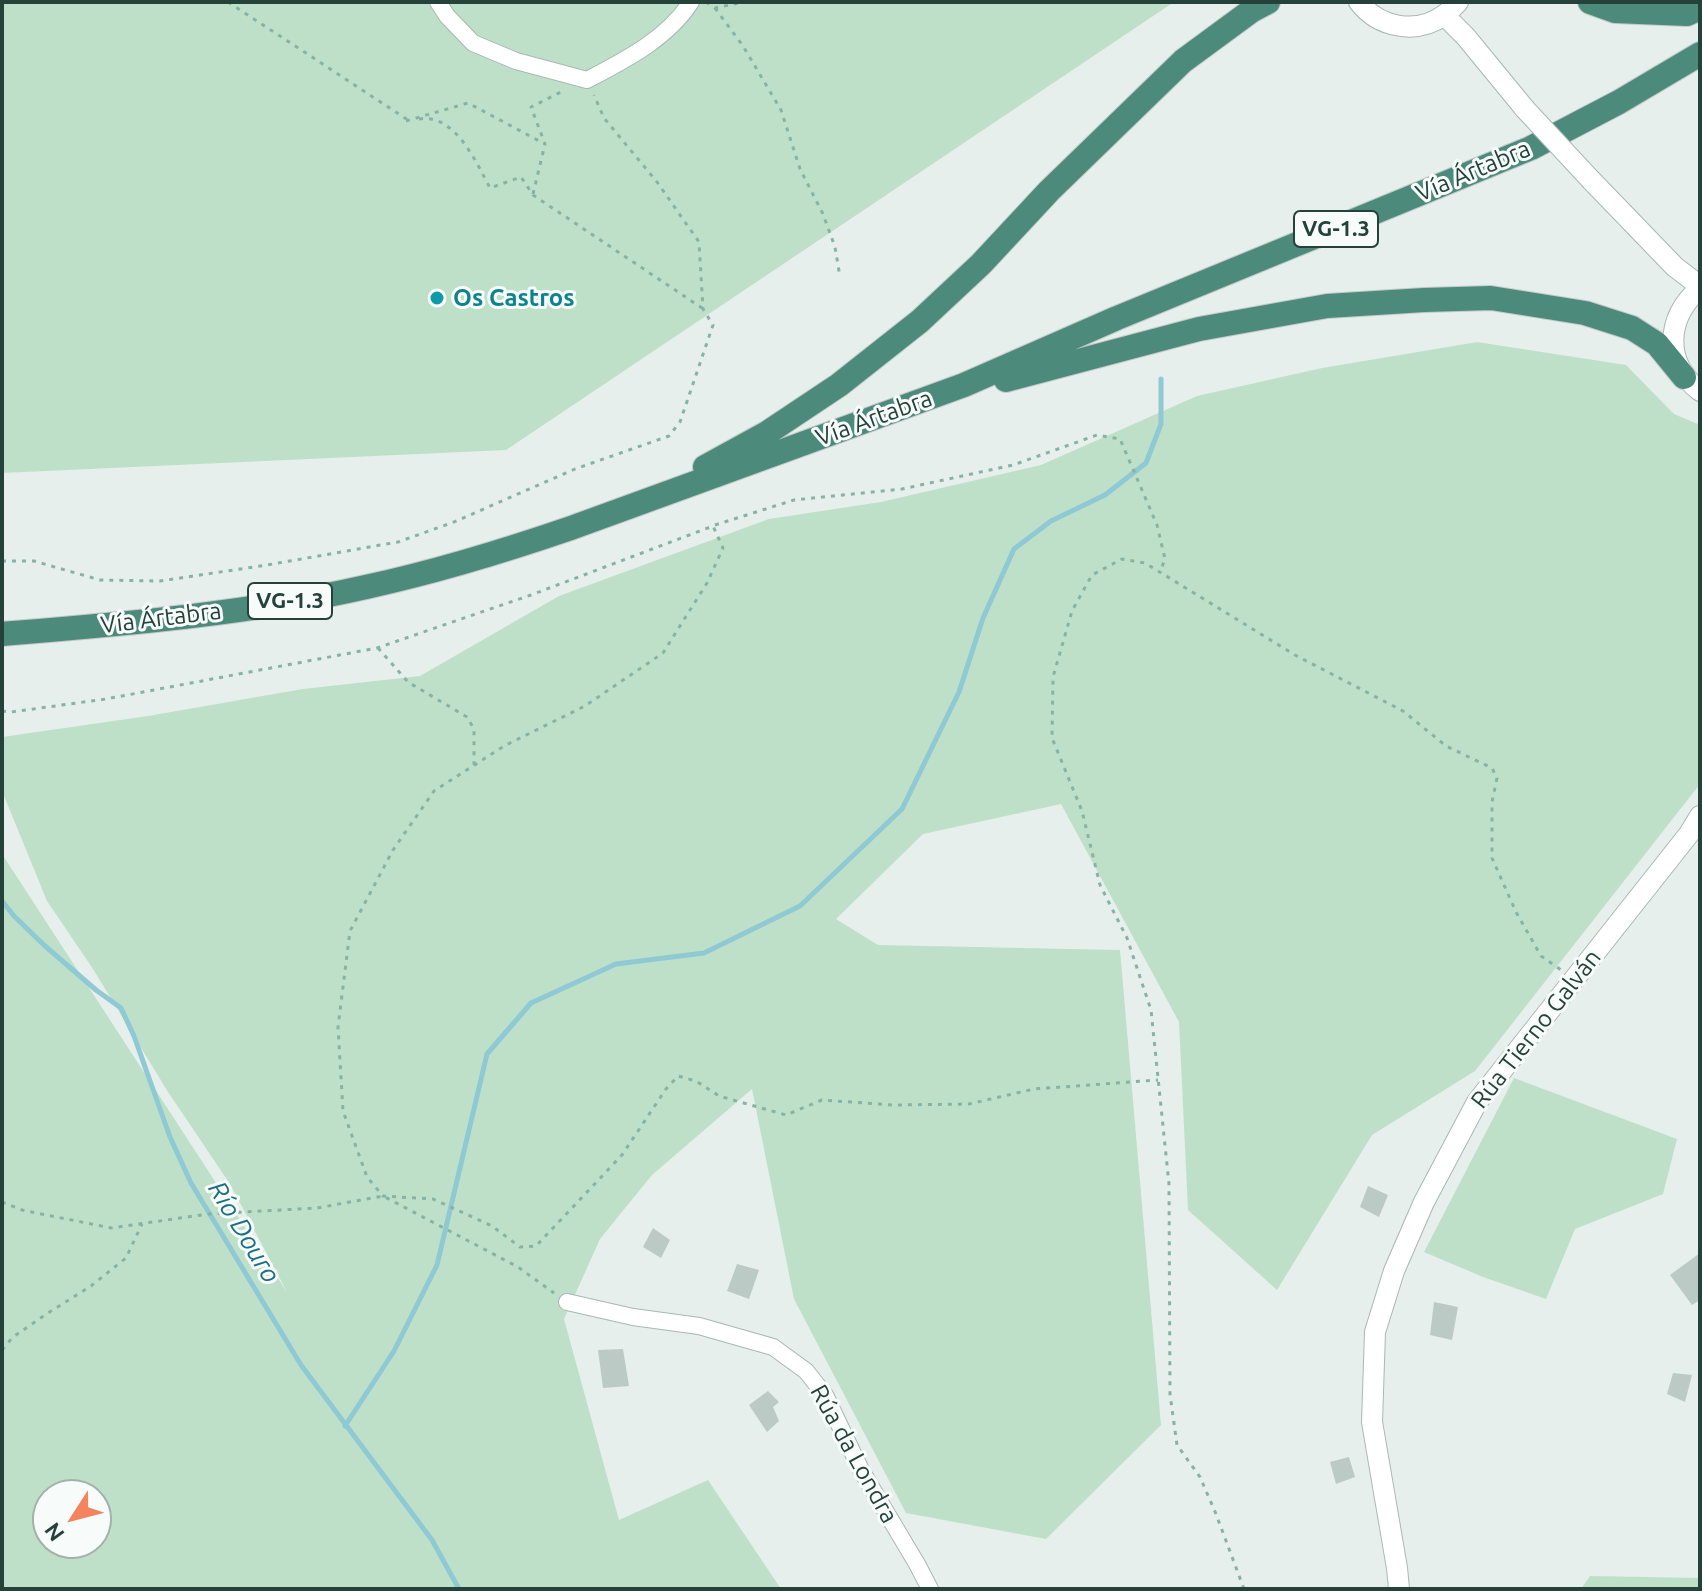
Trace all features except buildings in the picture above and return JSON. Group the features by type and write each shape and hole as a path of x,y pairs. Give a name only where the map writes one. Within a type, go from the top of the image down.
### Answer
{"highway":[{"path":"571,528 693,474 767,433 839,385 930,312 981,264 1049,191 1183,61 1268,2"},
{"path":"1590,2 1615,11 1687,14 1700,8"},
{"name":"Vía Ártabra","path":"2,634 130,623 365,588 512,548 571,528 964,385 1117,318 1531,148 1619,102 1700,54"},
{"path":"964,385 999,382 1199,329 1327,306 1491,298 1585,313 1632,328 1657,344 1692,384"}],"street":[{"path":"438,2 473,43 516,61 587,80 639,52 682,15 691,2"},
{"path":"1359,2 1366,11 1384,22 1404,27 1425,25 1451,9 1466,37 1525,109 1675,267 1700,287 1679,312 1674,328 1673,345 1677,362 1692,384"},
{"name":"Rúa Tierno Galván","path":"1399,1589 1372,1422 1375,1332 1394,1271 1424,1202 1477,1102 1700,816"},
{"name":"Rúa da Londra","path":"567,1302 633,1317 699,1326 773,1347 806,1371 825,1395 861,1470 930,1589"}],"path":[{"path":"2,561 34,561 100,580 160,581 398,542 454,522 575,469 669,436 680,422 713,325 703,309 533,195 521,177 490,188 473,155 448,125 430,117 406,121 228,2"},
{"path":"706,2 715,8 743,46 781,110 800,169 823,214 835,247 840,277"},
{"path":"715,8 744,2"},
{"path":"533,195 545,144 531,107 587,80 604,118 657,182 699,242 703,309"},
{"path":"406,121 468,103 545,144"},
{"path":"2,711 106,699 377,648 531,595 713,526 794,500 902,489 1013,465 1097,435 1120,439 1157,525 1165,559 1160,572"},
{"path":"567,1302 518,1267 383,1196 367,1177 343,1111 338,1027 350,931 393,850 434,791 504,746 585,706 663,653 707,583 723,548 713,526"},
{"path":"1244,1589 1200,1477 1177,1445 1170,1394 1169,1184 1151,1010 1127,938 1100,885 1082,811 1052,738 1053,677 1072,611 1092,575 1122,559 1145,563 1295,655 1403,711 1446,746 1492,768 1497,778 1492,802 1492,858 1516,912 1541,956 1574,979"},
{"path":"377,648 408,682 467,717 474,729 474,765"},
{"path":"2,1202 22,1210 111,1228 208,1214 317,1208 383,1196 433,1199 492,1226 520,1247 536,1246 622,1155 678,1076 696,1081 719,1096 786,1115 822,1100 893,1105 969,1104 1034,1089 1158,1080"},
{"path":"2,1350 13,1337 91,1286 126,1258 142,1224"}],"green space":[{"path":"2,2 1174,2 506,450 2,473"},
{"path":"1477,342 1626,365 1674,414 1700,425 1700,784 1475,1071 1372,1135 1277,1290 1188,1210 1179,1022 1061,804 923,834 836,919 878,945 1120,950 1161,1425 1046,1539 906,1513 794,1299 752,1089 652,1175 600,1239 564,1319 619,1520 708,1480 781,1589 2,1589 2,854 287,1292 230,1184 47,901 2,791 2,737 303,689 420,676 559,596 769,519 881,502 1041,465 1197,396 1322,368"},
{"path":"1514,1078 1677,1139 1663,1194 1575,1229 1546,1299 1424,1252"},
{"path":"1590,1576 1700,1578 1700,1589 1581,1589"}],"waterway":[{"path":"345,1426 394,1351 437,1265 487,1054 531,1003 616,964 704,953 800,906 902,809 959,692 983,618 1014,549 1051,521 1105,495 1146,463 1161,424 1161,379"},
{"name":"Río Douro","path":"2,901 45,946 121,1008 170,1137 191,1183 301,1365 432,1540 459,1589"}],"place":[{"name":"Os Castros","path":"437,298"}]}
